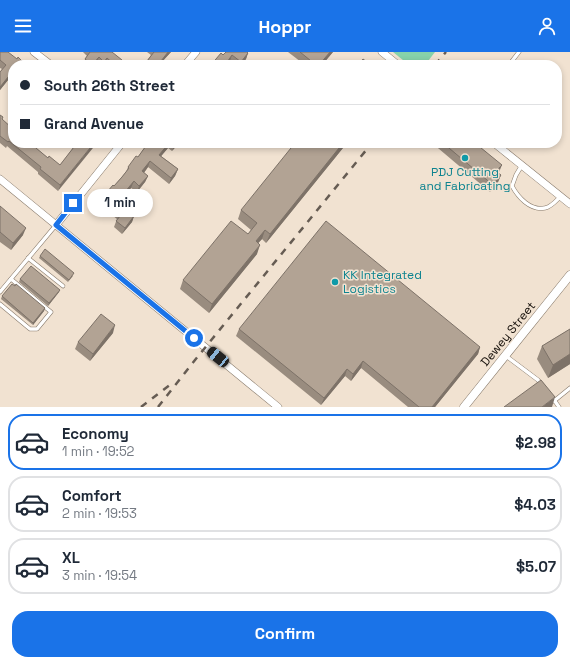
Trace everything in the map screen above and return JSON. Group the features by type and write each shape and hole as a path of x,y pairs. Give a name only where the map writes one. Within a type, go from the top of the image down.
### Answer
{"street":[{"path":"34,52 44,60"},
{"path":"189,60 196,52"},
{"path":"382,52 392,60"},
{"path":"56,225 118,148"},
{"path":"500,148 570,204"},
{"path":"0,179 278,407"},
{"name":"Dewey Street","path":"464,407 570,275"}],"lane":[{"path":"513,60 520,52"},
{"path":"522,165 512,186 516,194 523,201 533,207 545,208 553,204 561,197"},
{"path":"0,292 56,225"},
{"path":"28,258 63,286"},
{"path":"0,304 30,329 37,329 51,312 11,279"},
{"path":"505,356 538,380 546,390"},
{"path":"554,401 570,388"},
{"path":"550,396 559,407"}],"green space":[{"path":"393,52 435,52 429,60 403,60"}],"building":[{"path":"0,52 8,52 17,59 18,57 21,60 8,60 8,77 0,87 0,72 6,65 0,60"},
{"path":"90,52 112,52 122,60 109,60 107,58 106,60 102,60 99,57 96,60 85,59"},
{"path":"154,52 168,52 162,60 148,60"},
{"path":"226,52 248,53 243,60 238,60 232,55 228,60 215,60 221,53 223,55"},
{"path":"300,52 330,52 323,60 310,60"},
{"path":"0,115 8,124 8,142 0,136"},
{"path":"18,148 36,148 48,158 49,156 60,165 73,148 90,148 60,185 40,169 41,167"},
{"path":"144,148 165,148 159,155 178,169 171,178 150,161 142,171 148,176 139,186 134,181 120,198 121,200 118,203 134,216 125,228 116,221 121,215 101,199 122,177 136,156 138,157"},
{"path":"291,148 339,148 270,234 265,230 256,241 260,245 212,304 183,280 231,221 248,234 257,223 241,210"},
{"path":"449,148 481,148 502,165 496,171 501,175 493,185"},
{"path":"0,206 26,228 13,243 0,232"},
{"name":"KK Integrated Logistics","path":"326,221 480,347 432,407 419,407 363,361 353,374 347,369 324,398 239,329"},
{"path":"45,249 74,273 69,280 40,256"},
{"path":"31,266 60,290 49,303 20,279"},
{"path":"12,284 15,286 16,284 45,308 33,323 2,296"},
{"path":"101,314 115,325 93,354 78,342"},
{"path":"570,329 570,354 553,365 542,346"},
{"path":"541,380 555,397 542,407 504,407"}],"railway":[{"path":"439,60 446,52"},
{"path":"158,407 368,148"},
{"path":"141,407 171,384"}],"place":[{"name":"PDJ Cutting and Fabricating","path":"465,158"},
{"name":"KK Integrated Logistics","path":"335,282"}],"route":[{"path":"73,203 56,225 194,338"}]}
